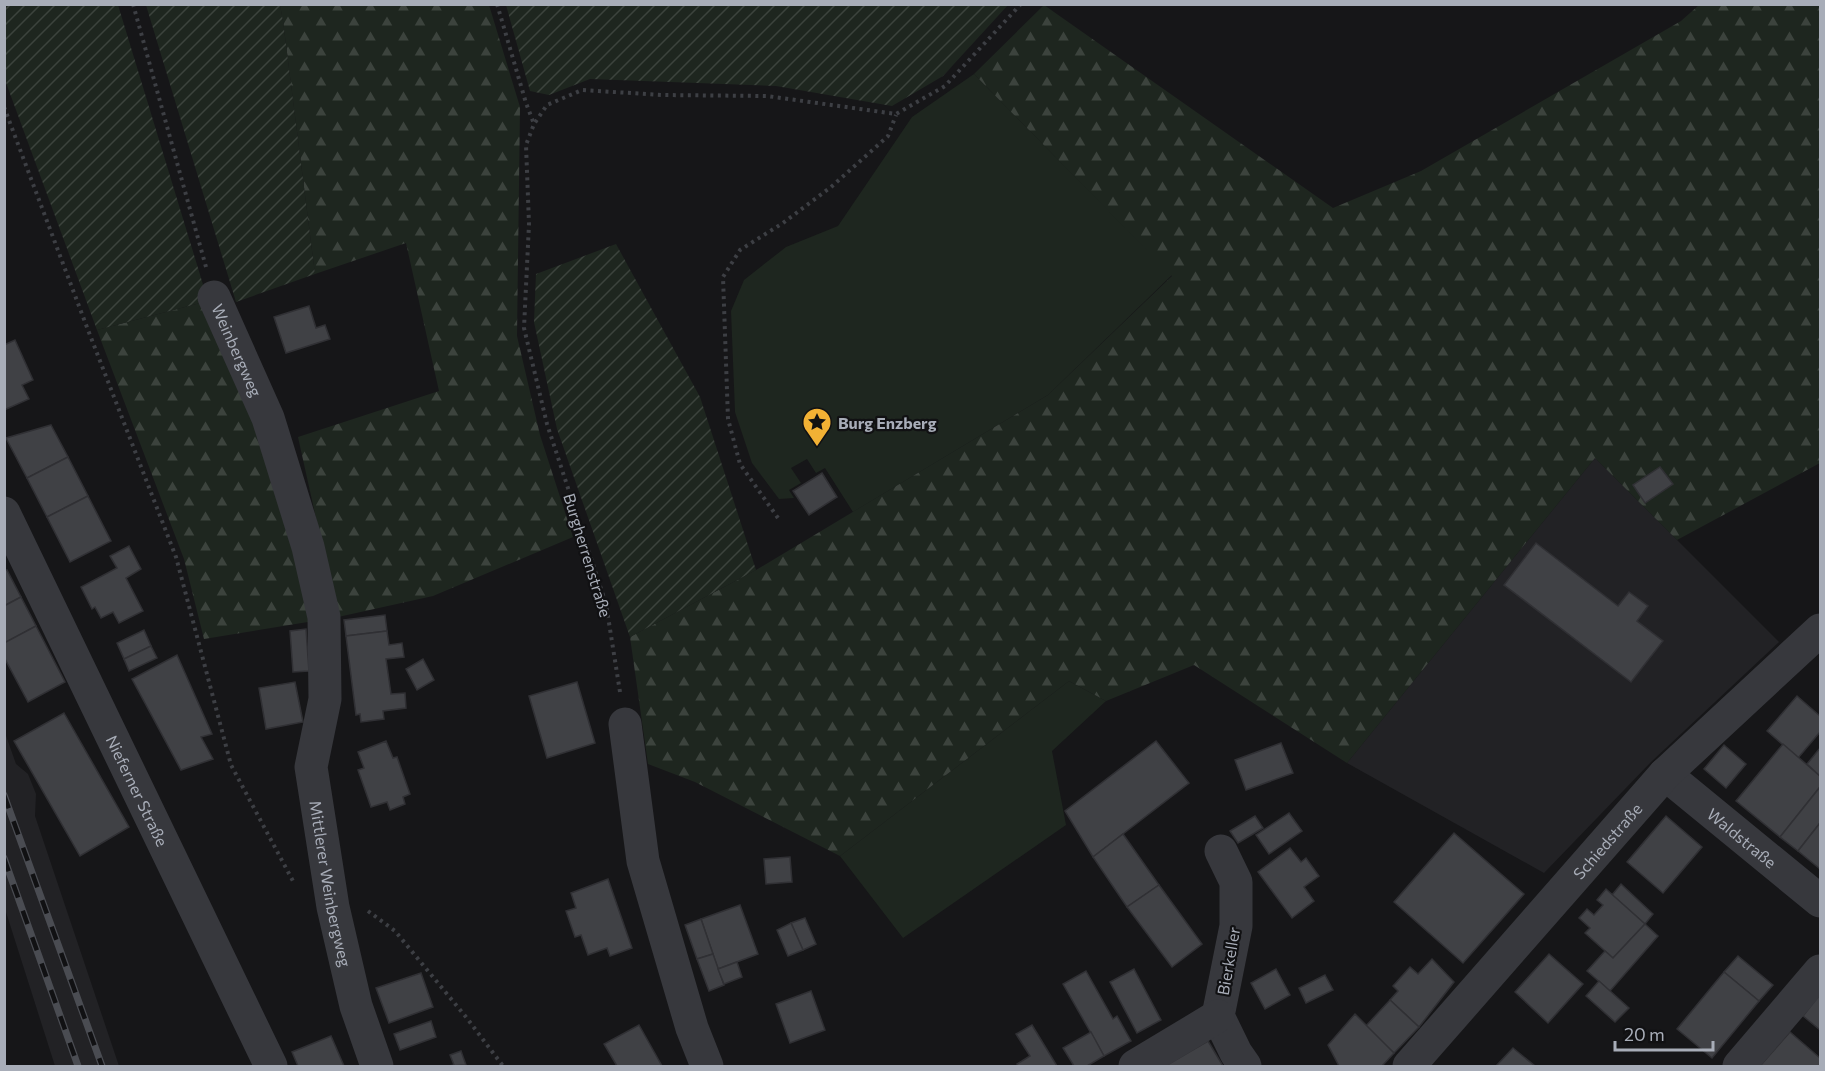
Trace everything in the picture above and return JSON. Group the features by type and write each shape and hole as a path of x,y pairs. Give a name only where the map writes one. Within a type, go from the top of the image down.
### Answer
{"street":[{"name":"Weinbergweg","path":"214,297 268,418 308,547 324,617 325,699"},
{"name":"Nieferner Straße","path":"4,513 271,1066"},
{"name":"Schiedstraße","path":"1409,1066 1665,774 1821,630"},
{"name":"Mittlerer Weinbergweg","path":"325,699 310,767 333,907 356,1006 377,1066"},
{"path":"625,724 643,861 692,1028 707,1066"},
{"name":"Waldstraße","path":"1665,774 1821,901"},
{"name":"Bierkeller","path":"1221,851 1236,882 1236,926 1218,1016 1245,1066"},
{"path":"1739,1066 1821,970"},
{"path":"1135,1066 1218,1016"}],"path":[{"name":"Weinbergweg","path":"133,4 214,297"},
{"path":"497,4 534,124"},
{"path":"534,124 547,105 582,90 767,96 896,114 945,86 1021,4"},
{"path":"4,106 176,557 231,765 298,893"},
{"path":"778,518 740,464 728,419 723,277 740,250 783,223 831,188 888,136 896,114"},
{"name":"Burgherrenstraße","path":"534,124 526,145 529,224 524,328 547,424 606,604 625,724"},
{"path":"366,909 395,931 503,1066"}],"shaded area":[{"path":"1595,458 1779,642 1651,762 1544,873 1347,763"},
{"path":"4,730 16,764 28,774 36,794 35,816 119,1066 55,1066 5,909"}],"green space":[{"path":"506,4 1008,5 943,76 892,106 776,86 590,79 549,95 530,91"},
{"path":"5,5 118,5 208,301 97,330 5,80"},
{"path":"146,5 280,5 315,274 236,302"},
{"path":"280,5 489,5 520,107 517,336 540,435 573,537 433,596 338,617 298,437 439,391 406,243 315,274"},
{"path":"1044,5 1333,208 1421,171 1681,21 1699,5 1820,5 1820,463 1677,540 1595,458 1347,763 1194,665 1106,701 1069,681 840,856 695,782 648,764 630,637 756,570 1048,395 1172,276 974,74"},
{"path":"974,74 1172,275 1048,395 853,512 825,468 816,473 807,459 791,468 801,483 789,490 794,498 779,499 752,463 735,412 731,311 744,280 786,247 838,226 912,117"},
{"path":"616,244 700,397 756,570 630,637 557,429 534,322 536,274"},
{"path":"208,301 270,446 320,620 204,639 184,559 97,330"},
{"path":"1069,681 1106,701 1052,751 1066,825 903,938 840,856"}],"building":[{"path":"309,306 316,328 325,325 330,339 286,353 274,317"},
{"path":"15,340 33,380 22,385 29,399 4,410 4,345"},
{"path":"51,425 68,457 27,478 6,438"},
{"path":"68,457 88,496 47,517 27,478"},
{"path":"1660,467 1673,484 1645,503 1633,485"},
{"path":"822,473 837,497 809,515 793,491"},
{"path":"88,496 111,541 70,562 47,517"},
{"path":"1536,543 1618,606 1629,592 1648,606 1637,621 1663,641 1631,682 1504,585"},
{"path":"129,546 141,569 126,578 143,611 119,623 113,612 101,618 95,607 92,609 81,587 117,568 110,556"},
{"path":"7,570 21,597 4,606 4,571"},
{"path":"21,597 36,626 5,643 4,606"},
{"path":"385,615 387,631 346,636 344,620"},
{"path":"36,626 65,682 28,702 4,657 4,643"},
{"path":"306,629 309,671 293,672 290,631"},
{"path":"144,630 151,646 124,659 117,643"},
{"path":"387,631 389,645 402,643 404,657 386,659 391,694 405,693 406,708 383,711 384,719 361,722 360,714 356,715 346,636"},
{"path":"151,646 157,658 129,671 124,659"},
{"path":"177,655 212,734 201,737 213,759 181,770 132,679"},
{"path":"423,659 434,680 417,690 406,669"},
{"path":"295,682 303,722 266,729 259,688"},
{"path":"577,682 595,743 547,758 529,696"},
{"path":"1797,696 1820,716 1820,732 1798,758 1767,731"},
{"path":"64,713 129,827 80,856 14,741"},
{"path":"386,741 393,758 397,757 410,794 403,797 405,804 390,810 387,802 371,807 358,770 364,768 358,752"},
{"path":"1156,741 1189,783 1093,857 1065,811"},
{"path":"1281,743 1293,773 1246,790 1235,760"},
{"path":"1783,744 1820,776 1820,787 1780,837 1736,801"},
{"path":"1724,745 1746,764 1726,788 1704,769"},
{"path":"1820,748 1820,776 1807,764"},
{"path":"1820,787 1820,823 1798,851 1780,837"},
{"path":"1289,813 1302,831 1269,854 1256,835"},
{"path":"1255,816 1263,828 1238,843 1230,831"},
{"path":"1666,816 1702,847 1663,893 1627,862"},
{"path":"1820,823 1820,869 1798,851"},
{"path":"1454,833 1524,894 1463,963 1394,902"},
{"path":"1123,834 1159,885 1127,907 1093,857"},
{"path":"1290,848 1301,862 1306,858 1319,876 1304,887 1314,901 1292,918 1258,872"},
{"path":"790,857 792,882 766,884 764,859"},
{"path":"608,879 632,948 610,956 607,948 588,955 581,935 575,937 566,911 576,908 571,893"},
{"path":"1621,884 1653,914 1645,924 1612,895"},
{"path":"1159,885 1202,944 1172,967 1127,907"},
{"path":"1606,889 1645,924 1613,958 1585,933 1590,928 1579,918 1587,909 1594,915 1603,905 1597,900"},
{"path":"740,905 758,954 718,969 701,919"},
{"path":"805,918 816,944 803,950 791,923"},
{"path":"701,919 713,954 697,959 685,925"},
{"path":"791,923 803,950 788,956 777,930"},
{"path":"1645,924 1658,936 1610,991 1587,971 1605,951 1613,958"},
{"path":"713,954 724,985 709,991 697,959"},
{"path":"1549,954 1583,984 1548,1023 1515,992"},
{"path":"1738,956 1773,985 1759,1001 1724,972"},
{"path":"1432,959 1454,982 1419,1027 1390,1000 1398,991 1393,986 1410,967 1418,974"},
{"path":"737,962 742,977 724,984 718,969"},
{"path":"1134,969 1161,1020 1137,1033 1110,982"},
{"path":"1276,969 1290,995 1265,1009 1251,983"},
{"path":"1086,971 1113,1019 1117,1016 1131,1041 1104,1056 1063,984"},
{"path":"1724,972 1759,1001 1712,1058 1677,1029"},
{"path":"421,973 433,1007 389,1023 376,988"},
{"path":"1325,975 1333,990 1306,1003 1299,988"},
{"path":"1599,981 1629,1008 1615,1022 1586,996"},
{"path":"811,991 825,1030 790,1043 776,1004"},
{"path":"1820,994 1820,1030 1803,1016"},
{"path":"1390,1000 1419,1027 1394,1053 1365,1027"},
{"path":"1355,1014 1394,1053 1382,1066 1339,1066 1328,1045"},
{"path":"431,1021 436,1037 400,1050 394,1034"},
{"path":"639,1025 662,1066 617,1066 604,1044"},
{"path":"1032,1025 1057,1066 1018,1066 1017,1064 1030,1056 1016,1034"},
{"path":"1091,1032 1104,1056 1087,1066 1074,1066 1063,1048"},
{"path":"1790,1032 1820,1058 1820,1066 1760,1066"},
{"path":"331,1036 344,1066 298,1066 292,1052"},
{"path":"1208,1041 1223,1066 1165,1066"},
{"path":"1513,1048 1535,1066 1496,1066"},
{"path":"461,1051 466,1065 449,1066 454,1065 450,1055"}],"railway":[{"path":"4,795 102,1066"},
{"path":"4,858 78,1066"}],"place":[{"name":"Burg Enzberg","path":"817,448"}]}
